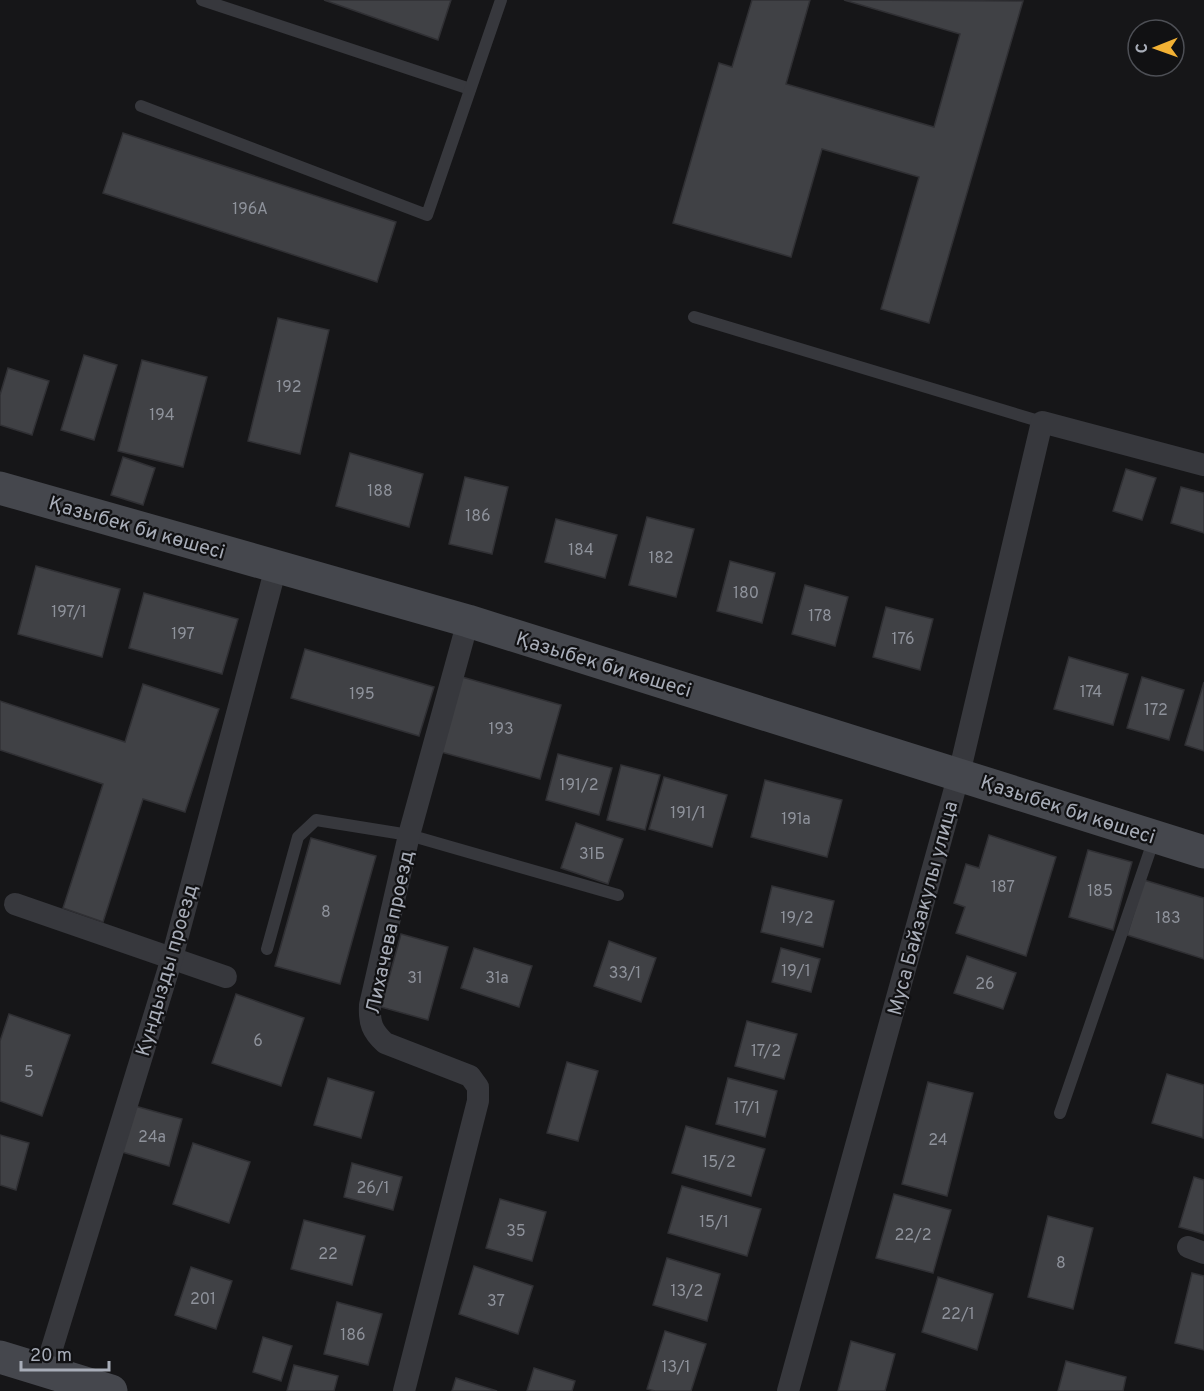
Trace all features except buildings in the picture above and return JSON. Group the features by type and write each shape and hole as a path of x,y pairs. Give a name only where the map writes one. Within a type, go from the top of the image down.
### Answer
{"main road":[{"name":"Қазыбек би көшесі","path":"0,488 468,621 1204,852"},
{"path":"0,1357 111,1391"}],"street":[{"path":"1042,422 1204,465"},
{"name":"Муса Байзакулы улица","path":"789,1391 959,774 1042,422"},
{"name":"Кундызды проезд","path":"45,1371 172,958 276,567"},
{"name":"Лихачева проезд","path":"404,1391 478,1101 478,1087 470,1076 385,1043 376,1035 370,1024 370,1005 409,835 468,621"},
{"path":"15,904 226,977"}],"lane":[{"path":"202,0 470,89"},
{"path":"141,106 427,215 501,0"},
{"path":"694,317 1042,422"},
{"path":"267,949 298,837 316,820 409,835 618,895"},
{"path":"1060,1113 1154,837"}]}
